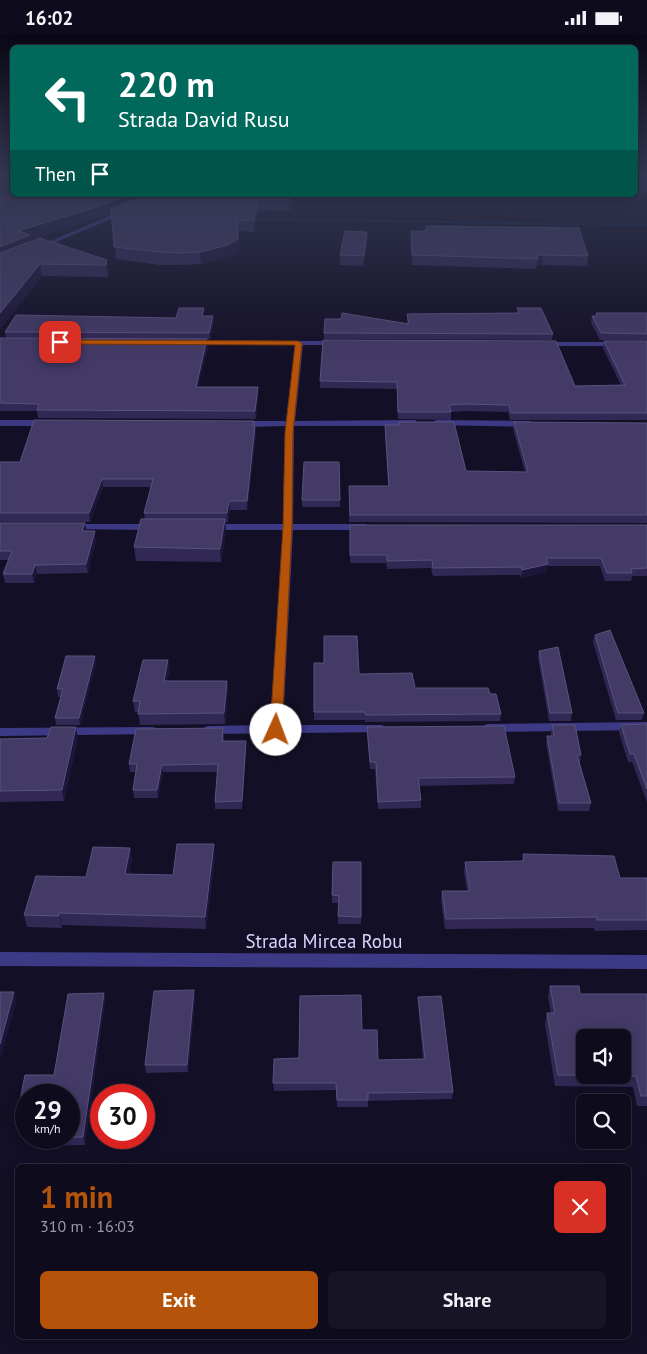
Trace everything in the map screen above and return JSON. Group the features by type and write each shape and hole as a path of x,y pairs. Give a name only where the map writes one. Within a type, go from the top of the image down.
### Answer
{"street":[{"path":"31,250 68,235"},
{"path":"179,343 348,343"},
{"path":"276,730 288,527 289,433 298,343"},
{"path":"538,344 647,344"},
{"path":"0,423 60,423"},
{"path":"224,423 540,424"},
{"path":"59,527 166,527"},
{"path":"196,527 379,527"},
{"path":"475,728 647,726"},
{"path":"197,730 396,729"},
{"path":"0,731 168,731"},
{"name":"Strada Mircea Robu","path":"0,959 647,962"}],"building":[{"path":"0,235 30,235 0,247"},
{"path":"113,235 238,235 238,239 228,245 200,252 159,252 114,247"},
{"path":"344,235 367,235 364,256 340,255"},
{"path":"411,235 581,235 588,256 537,255 538,259 412,255"},
{"path":"40,238 107,260 106,265 40,264 0,313 0,253"},
{"path":"179,308 204,308 202,316 213,316 209,333 5,332 16,315 176,318"},
{"path":"517,308 541,308 553,334 324,333 325,319 341,319 342,313 409,324 407,314 520,313"},
{"path":"596,313 647,313 647,334 601,333 592,316 597,316"},
{"path":"0,338 207,339 196,387 258,387 255,411 37,410 39,404 0,403"},
{"path":"323,340 556,341 575,386 625,385 604,341 647,341 647,413 511,413 509,405 465,404 449,405 451,412 398,412 397,382 320,381"},
{"path":"34,420 254,421 247,501 229,501 227,513 144,513 153,479 102,479 89,513 0,513 0,462 20,462"},
{"path":"399,422 454,422 466,471 528,472 514,422 647,423 647,515 350,515 349,486 389,486 385,425 399,425"},
{"path":"304,462 339,462 340,500 302,500"},
{"path":"141,519 225,519 220,549 134,547"},
{"path":"0,523 85,523 82,531 95,531 86,564 35,565 32,574 3,574 12,551 0,551"},
{"path":"350,525 647,525 647,568 631,569 632,573 607,573 601,558 546,558 548,564 522,570 521,567 433,568 432,560 387,561 387,555 350,555"},
{"path":"610,630 644,713 618,713 595,635"},
{"path":"324,636 357,636 359,674 412,673 415,688 488,688 490,694 496,694 501,714 366,715 365,712 314,712 314,663 324,663"},
{"path":"558,647 572,713 550,713 539,651"},
{"path":"66,656 95,656 79,718 55,718 63,689 57,689"},
{"path":"143,660 168,660 164,681 227,681 224,713 138,714 140,701 133,701"},
{"path":"647,724 647,789 634,754 630,754 621,725"},
{"path":"552,725 575,725 581,755 577,755 591,803 559,803 547,736 554,736"},
{"path":"504,726 515,777 418,778 421,800 378,802 376,762 370,762 367,727"},
{"path":"51,727 76,727 62,790 0,791 0,739 47,738"},
{"path":"223,728 222,741 246,741 242,801 215,802 218,764 162,765 157,790 133,790 137,764 129,764 136,729"},
{"path":"177,844 214,844 205,917 59,913 59,916 24,915 36,876 86,877 93,847 130,848 125,874 173,875"},
{"path":"523,854 614,856 620,878 647,878 647,920 597,920 597,917 446,919 442,891 470,891 465,862 524,861"},
{"path":"333,862 361,862 361,917 338,916 339,896 332,895"},
{"path":"550,986 579,986 580,994 647,994 647,1096 641,1096 636,1076 631,1076 631,1029 576,1029 576,1075 558,1075 547,1013 555,1013"},
{"path":"194,990 187,1065 145,1065 154,991"},
{"path":"0,992 14,992 0,1044"},
{"path":"104,993 83,1137 80,1137 80,1084 23,1084 25,1075 54,1075 68,994"},
{"path":"361,995 362,1030 377,1030 378,1060 425,1059 418,997 441,996 453,1092 368,1093 368,1100 337,1100 336,1083 273,1083 274,1059 299,1058 300,996"}],"route":[{"path":"60,342 298,343 289,433 288,527 276,730"}]}
